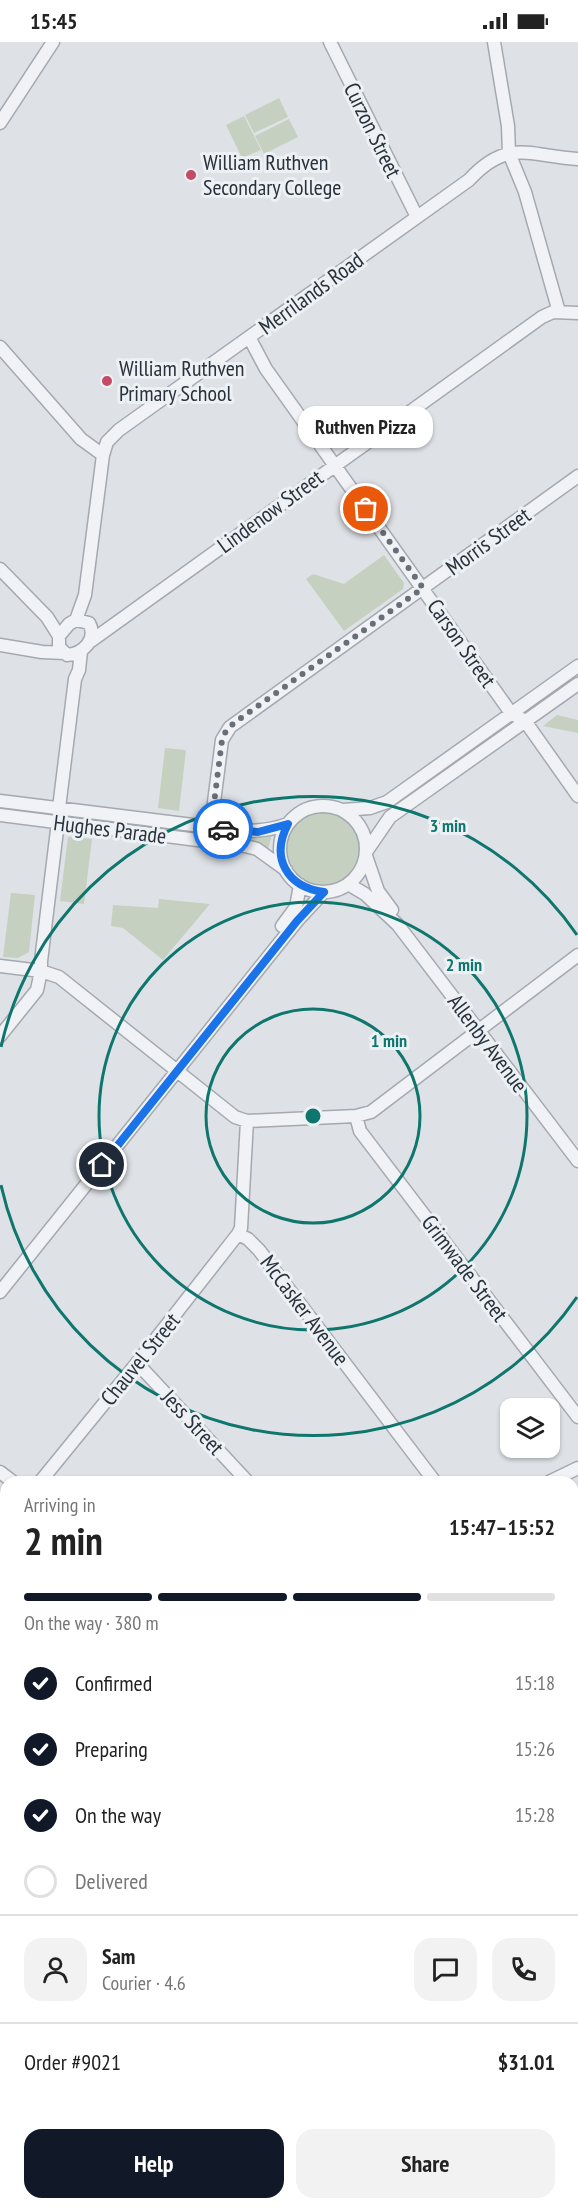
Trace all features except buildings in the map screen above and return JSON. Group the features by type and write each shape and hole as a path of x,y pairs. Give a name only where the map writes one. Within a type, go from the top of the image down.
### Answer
{"street":[{"path":"0,123 53,42"},
{"name":"Curzon Street","path":"330,42 417,217"},
{"path":"494,42 515,156 559,312"},
{"name":"Merrilands Road","path":"103,455 107,442 119,430 469,180 487,163 515,156 556,161 573,159"},
{"name":"Lindenow Street","path":"91,641 542,317 559,312 578,313"},
{"name":"Carson Street","path":"245,340 512,713"},
{"path":"0,347 81,439 103,455 85,595 73,622 59,638 50,647 36,650"},
{"name":"Morris Street","path":"209,841 222,740 226,731 234,723 578,476"},
{"path":"0,569 47,617 59,638 59,647 66,654 75,679"},
{"path":"0,645 66,654 81,651 91,641 93,632 85,595"},
{"path":"47,617 58,622 90,624 115,622"},
{"path":"59,808 75,679 79,670 81,651"},
{"path":"578,666 387,802 370,808 343,810 323,806 313,807 295,816 282,835 281,859 286,870 300,885 311,890 324,892 348,884 357,876 366,853 390,817 578,684"},
{"path":"512,713 525,721 578,796"},
{"name":"Hughes Parade","path":"0,801 258,832 288,824"},
{"path":"343,810 361,828 366,839 366,853"},
{"name":"Hughes Parade","path":"0,815 257,849 286,870"},
{"path":"0,1036 37,990 58,822"},
{"name":"Allenby Avenue","path":"366,853 374,894 578,1161"},
{"name":"Allenby Avenue","path":"348,884 374,894"},
{"path":"247,977 290,916 299,898 300,885"},
{"path":"2,1283 247,977 324,892"},
{"path":"0,966 59,977 236,1117 246,1121 356,1116 371,1112 578,955"},
{"name":"Grimwade Street","path":"356,1116 360,1131 578,1417"},
{"path":"238,1234 241,1228 246,1121"},
{"name":"Chauvel Street","path":"45,1476 138,1363 238,1234"},
{"name":"McCasker Avenue","path":"238,1234 248,1239 259,1250 430,1476"},
{"name":"Jess Street","path":"138,1363 242,1476"},
{"path":"561,1476 578,1468"}],"green space":[{"path":"279,98 288,117 254,133 245,115"},
{"path":"244,116 261,150 242,158 226,125"},
{"path":"289,119 298,137 264,154 255,136"},
{"path":"384,555 404,583 403,589 344,631 306,579 313,574 344,584"},
{"path":"557,715 578,720 578,733 543,726"},
{"path":"165,748 186,750 179,811 158,808"},
{"path":"323,808 338,811 351,820 360,833 363,848 360,863 351,876 338,885 323,888 308,885 295,876 286,863 283,848 286,833 295,820 308,811"},
{"path":"217,833 272,833 272,835 268,849 233,841"},
{"path":"68,837 92,839 84,904 60,901"},
{"path":"11,893 35,895 29,952 18,958 3,957"},
{"path":"159,899 210,904 163,960 123,928 111,926 113,905 158,908"}],"way so far":[{"path":"223,829 211,827 222,740 226,731 423,588 366,509"}],"place":[{"name":"William Ruthven Secondary College","path":"191,175"},
{"name":"William Ruthven Primary School","path":"107,381"},
{"name":"Ruthven Pizza","path":"366,509"}],"route":[{"path":"102,1165 297,921 324,892 300,885 286,870 281,859 280,847 282,835 288,824 258,832 223,829"}]}
